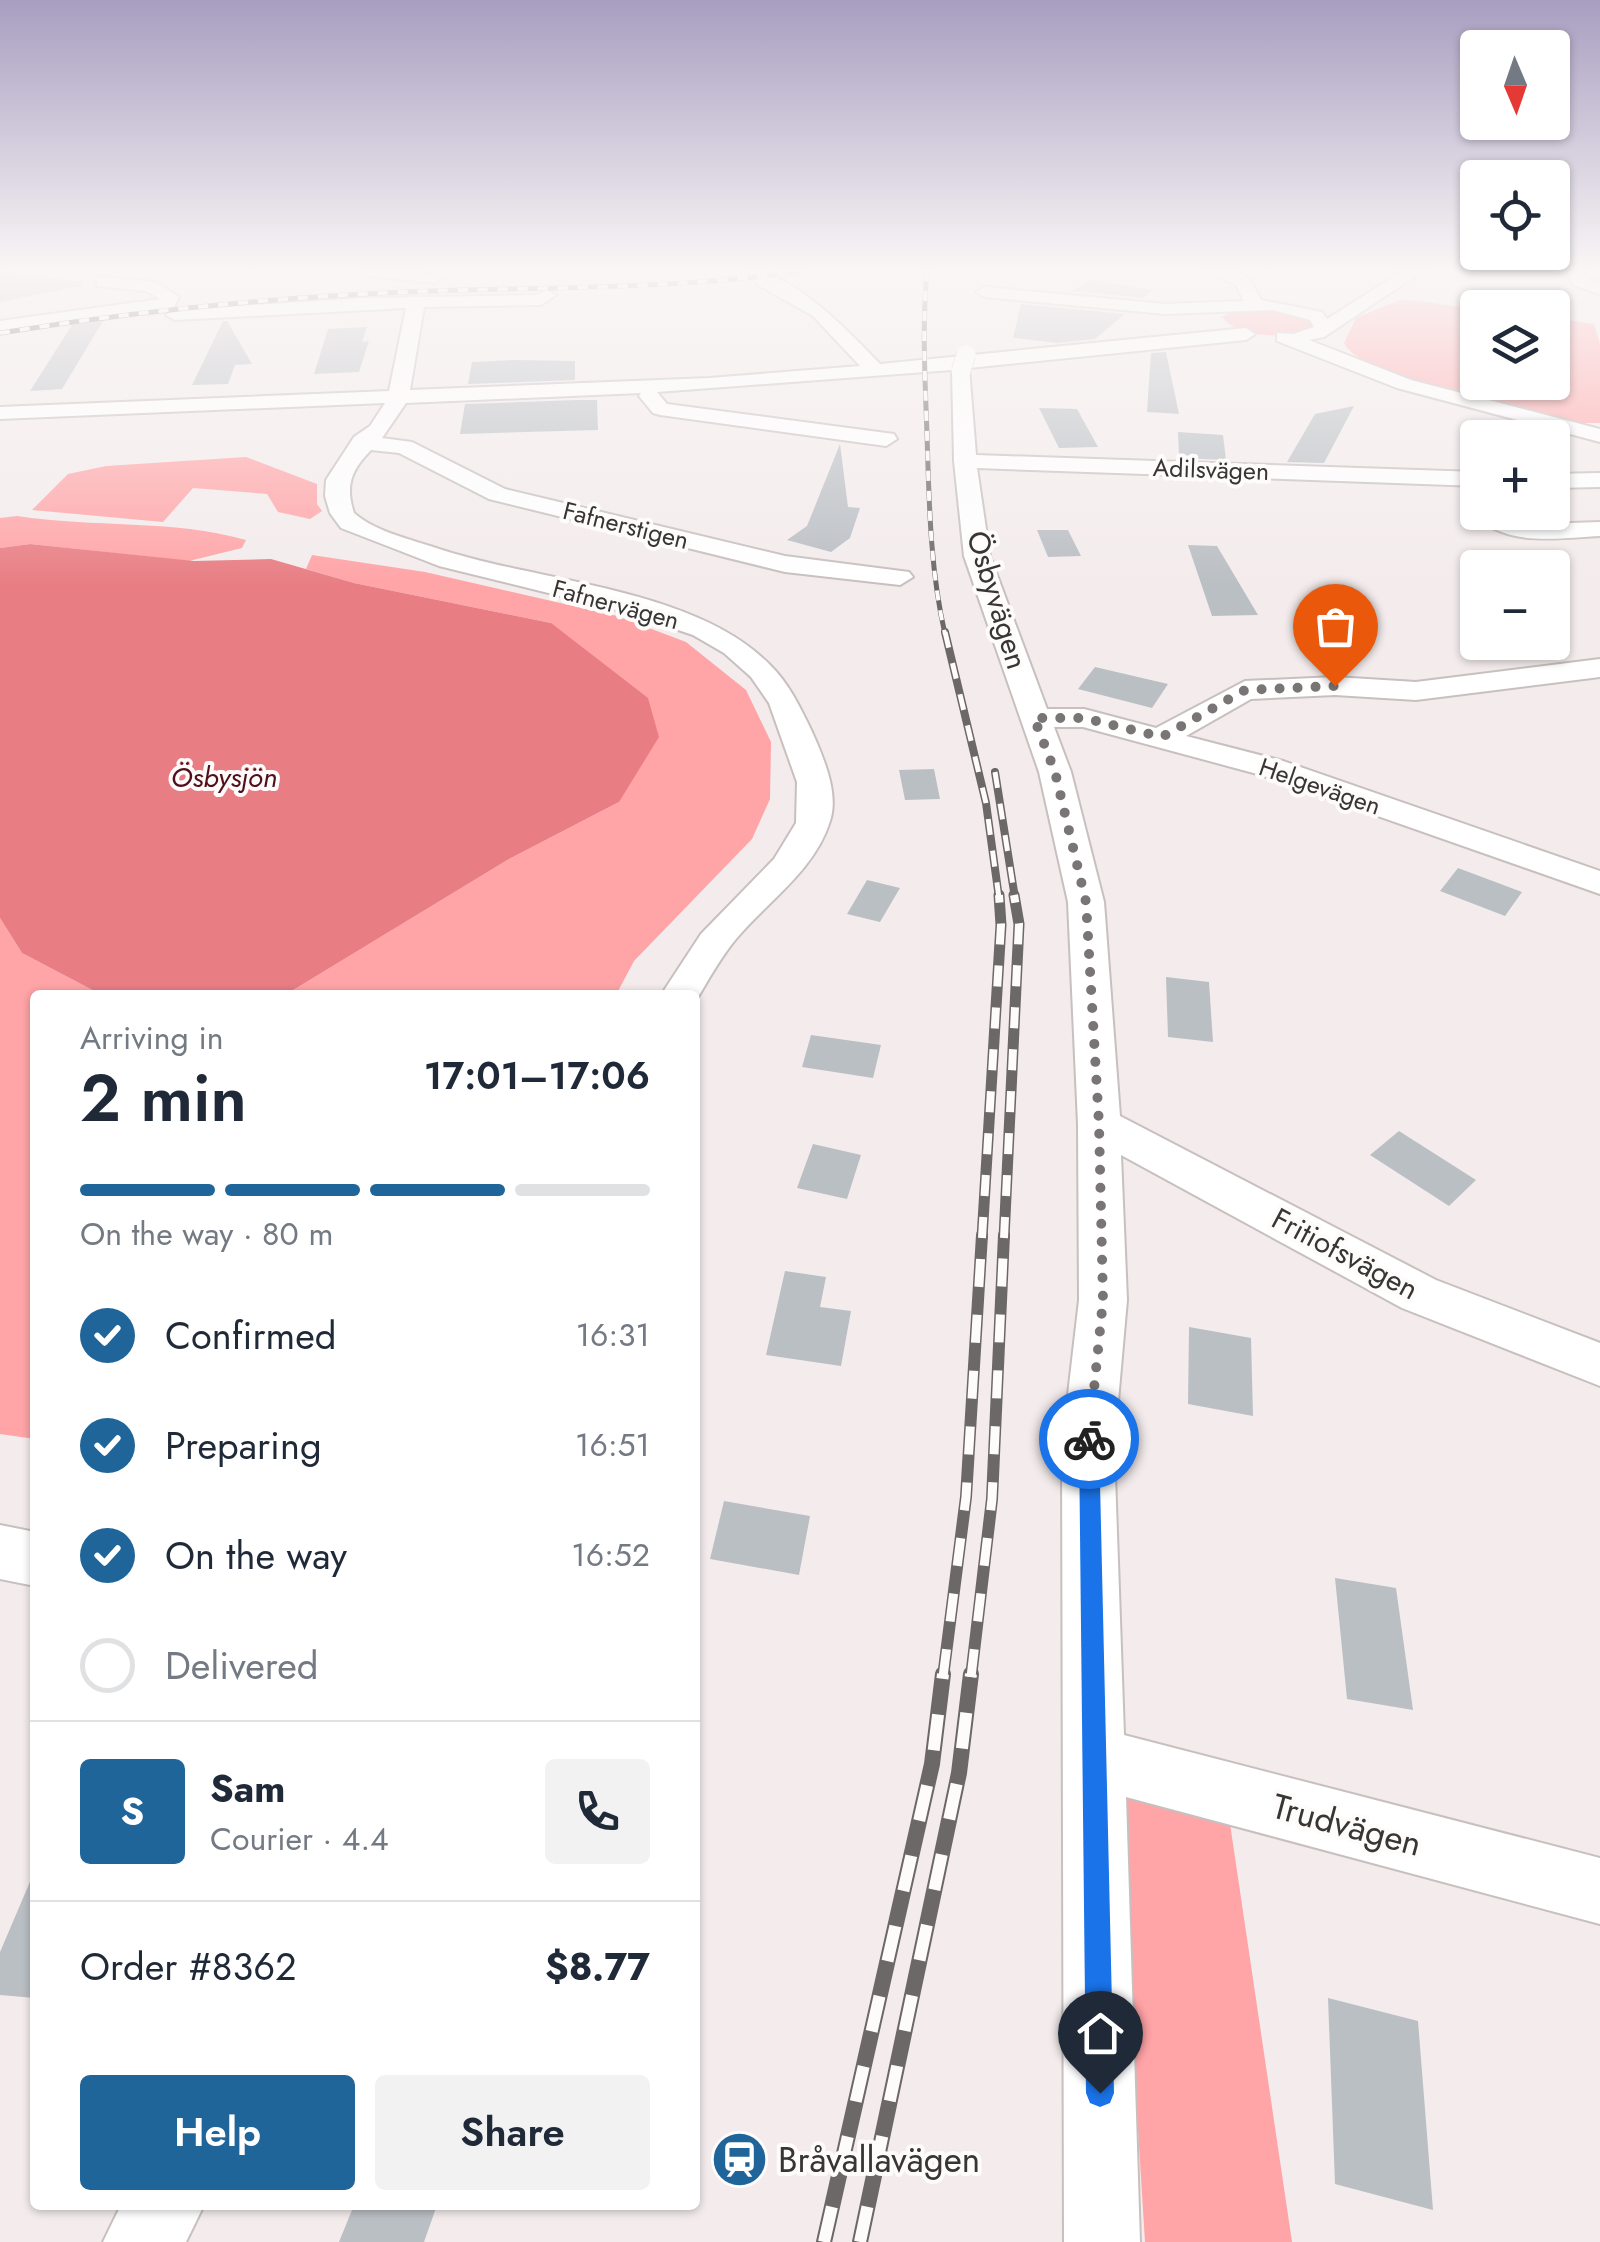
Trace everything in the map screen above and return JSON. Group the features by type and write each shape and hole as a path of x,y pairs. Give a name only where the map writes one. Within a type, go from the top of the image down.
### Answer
{"street":[{"path":"396,397 400,376"},
{"path":"0,413 644,387 799,376"},
{"name":"Ösbyvägen","path":"966,376 965,461 976,556 1055,772 1086,902 1099,1124 1103,1300 1088,1446 1102,2242"},
{"path":"1390,376 1435,393 1600,436"},
{"path":"644,387 660,409 886,439"},
{"name":"Fafnervägen","path":"396,397 387,418 362,442 341,471 336,490 342,514 350,523 410,549 448,560 664,612 712,633 758,666 790,706 817,803 813,822 789,866 724,929 683,990"},
{"name":"Fafnerstigen","path":"362,442 404,447 497,494 785,564 900,577"},
{"name":"Adilsvägen","path":"965,461 1460,478"},
{"path":"1570,481 1600,480"},
{"path":"1570,529 1600,529"},
{"path":"1162,737 1245,690 1335,686 1416,691 1600,668"},
{"name":"Helgevägen","path":"1034,718 1084,718 1272,768 1600,882"},
{"name":"Fritiofsvägen","path":"1099,1124 1418,1294 1600,1364"},
{"path":"0,1552 30,1558"},
{"name":"Trudvägen","path":"1094,1758 1600,1891"},
{"path":"141,2242 163,2210"}],"shaded area":[{"path":"1397,376 1460,376 1460,396"},
{"path":"1570,376 1600,376 1600,423 1581,423 1478,400 1570,400"},
{"path":"246,457 317,484 317,504 322,511 310,519 278,512 267,494 193,488 163,522 32,510 68,474 106,466"},
{"path":"0,518 162,526 246,540 242,548 189,561 30,544 0,548"},
{"path":"312,555 425,572 617,616 686,642 746,690 771,742 770,799 752,839 634,961 619,990 293,990 509,859 619,802 551,623 354,583 306,569"},
{"path":"0,918 22,953 92,990 30,990 30,1438 0,1434"},
{"path":"1117,1795 1229,1817 1292,2242 1145,2242"}],"water":[{"name":"Ösbysjön","path":"30,544 194,561 271,559 354,583 551,623 648,698 659,737 619,802 509,859 293,990 92,990 22,953 0,918 0,548"}],"building":[{"path":"40,376 70,376 62,389 30,391"},
{"path":"197,376 231,376 228,384 192,385"},
{"path":"470,376 575,376 575,380 468,384"},
{"path":"1149,376 1171,376 1179,414 1147,412"},
{"path":"597,400 598,430 460,434 465,404"},
{"path":"1354,406 1324,463 1287,462 1315,414"},
{"path":"1039,408 1077,409 1098,447 1059,448"},
{"path":"1178,432 1223,435 1226,460 1179,458"},
{"path":"840,444 848,507 860,508 850,538 831,552 787,540 807,526"},
{"path":"1037,530 1068,530 1081,556 1048,557"},
{"path":"1188,545 1217,546 1258,615 1212,616"},
{"path":"1095,667 1168,684 1152,708 1078,689"},
{"path":"934,769 940,799 905,800 899,770"},
{"path":"1458,868 1522,892 1505,916 1440,891"},
{"path":"867,880 900,888 880,922 847,914"},
{"path":"1166,977 1209,982 1213,1042 1168,1037"},
{"path":"811,1035 881,1045 873,1078 802,1067"},
{"path":"1399,1131 1476,1180 1449,1206 1370,1155"},
{"path":"813,1144 861,1155 847,1199 797,1188"},
{"path":"785,1271 826,1277 820,1307 851,1311 841,1366 766,1355"},
{"path":"1189,1327 1251,1338 1253,1416 1188,1404"},
{"path":"724,1501 810,1516 799,1575 710,1559"},
{"path":"1335,1578 1396,1588 1413,1710 1347,1699"},
{"path":"30,1882 30,1998 0,1995 0,1952"},
{"path":"1328,1998 1418,2021 1433,2210 1335,2184"},
{"path":"352,2210 435,2210 424,2242 339,2242"}],"railway":[{"path":"925,376 930,509 936,585 945,634"},
{"path":"945,632 986,803 999,898"},
{"path":"995,772 1015,898"},
{"path":"982,1238 1001,925 999,895"},
{"path":"1004,1238 1019,924 1014,895"},
{"path":"943,1677 966,1497 982,1235"},
{"path":"971,1677 992,1499 1004,1235"},
{"path":"824,2242 932,1764 943,1674"},
{"path":"860,2242 959,1773 971,1674"}],"way so far":[{"path":"1089,1439 1103,1300 1099,1124 1086,902 1055,772 1034,718 1084,718 1162,737 1245,690 1335,686"}],"place":[{"name":"Bråvallavägen","path":"739,2160"}],"route":[{"path":"1089,1439 1100,2093"}]}
